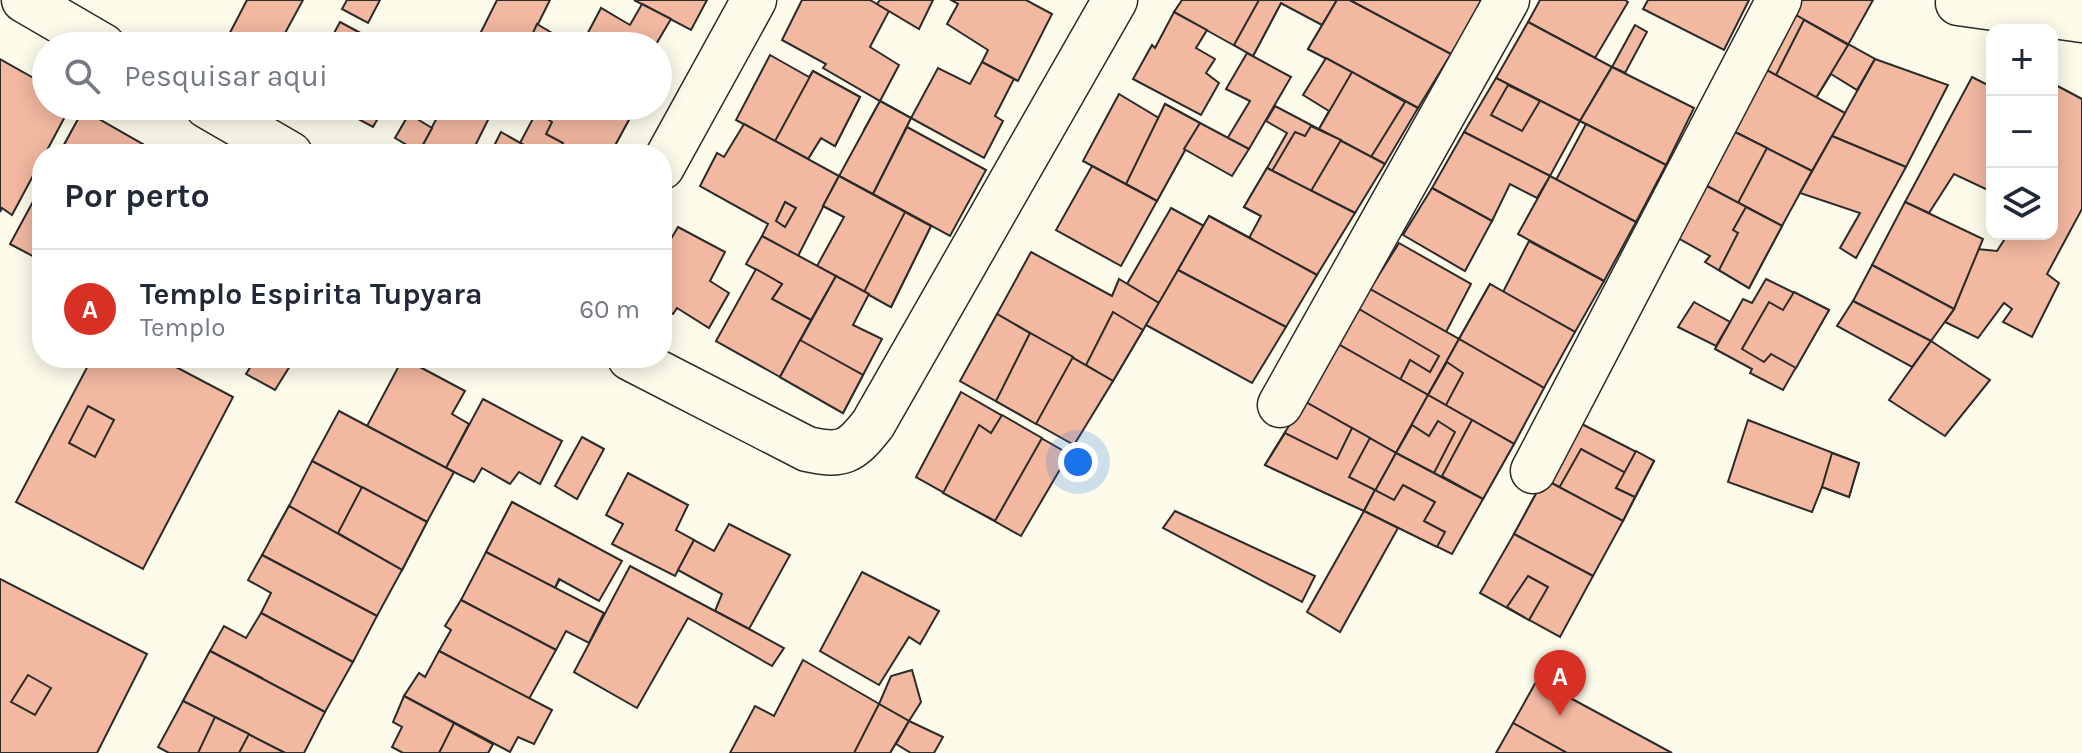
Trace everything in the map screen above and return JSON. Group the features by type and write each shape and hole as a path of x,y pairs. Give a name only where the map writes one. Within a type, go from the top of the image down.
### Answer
{"street":[{"path":"24,0 79,32"},
{"path":"672,149 754,0"},
{"path":"649,368 807,449 832,454 855,447 873,424 915,352 1115,0"},
{"path":"1280,405 1507,0"},
{"path":"1533,471 1779,0"},
{"path":"1958,3 2082,20"},
{"path":"231,120 273,144"}],"building":[{"path":"247,0 303,0 286,32 230,32"},
{"path":"347,0 380,0 368,23 342,9"},
{"path":"497,0 550,0 534,32 481,32"},
{"path":"634,0 707,0 691,30"},
{"path":"802,0 870,0 889,11 870,47 899,65 880,101 823,68 826,64 782,40"},
{"path":"880,0 933,0 919,29 877,4"},
{"path":"951,0 1026,0 1052,14 1018,81 982,62 988,50 947,24 958,4"},
{"path":"1182,0 1337,1 1322,25 1281,3 1253,56 1174,12"},
{"path":"1259,0 1337,1 1322,25 1281,3 1253,56 1234,45"},
{"path":"1337,0 1350,0 1357,4 1326,58 1308,49"},
{"path":"1337,0 1350,0 1451,54 1418,108 1308,49"},
{"path":"1350,0 1382,0 1375,13"},
{"path":"1350,0 1484,0 1451,54"},
{"path":"1540,0 1628,2 1595,58 1528,22"},
{"path":"1648,0 1749,0 1724,50 1643,9"},
{"path":"1801,0 1873,0 1848,45 1794,14"},
{"path":"642,4 671,19 663,32 588,32 601,8 630,25"},
{"path":"1174,12 1207,30 1196,48 1215,59 1206,73 1219,83 1201,115 1133,79 1152,45 1155,48"},
{"path":"1794,14 1875,59 1857,90 1831,74 1816,98 1765,69"},
{"path":"1804,20 1848,45 1816,98 1776,75"},
{"path":"340,22 359,32 335,32"},
{"path":"1528,22 1612,67 1580,121 1496,78"},
{"path":"537,24 551,32 533,32"},
{"path":"1635,25 1647,32 1625,73 1612,67"},
{"path":"1247,53 1291,77 1249,149 1227,139 1250,101 1226,89"},
{"path":"770,55 809,77 813,71 860,97 835,146 821,138 808,159 736,120"},
{"path":"1326,58 1418,108 1385,164 1319,129 1329,111 1303,95"},
{"path":"0,59 32,77 32,120 63,120 50,144 32,144 32,178 12,215 2,208 0,212"},
{"path":"1875,59 1948,85 1906,167 1832,136"},
{"path":"982,62 1014,79 995,116 1003,121 984,158 911,118 938,68 970,84"},
{"path":"1612,67 1625,73 1595,129 1580,121"},
{"path":"1612,67 1694,108 1666,165 1580,121"},
{"path":"1765,69 1845,113 1812,171 1733,131"},
{"path":"813,71 860,97 835,146 821,138 808,159 775,141"},
{"path":"1352,72 1405,102 1371,157 1319,129"},
{"path":"1972,77 1986,84 1986,189 1954,174 1929,213 1905,202"},
{"path":"1496,78 1580,121 1550,176 1464,132"},
{"path":"1508,85 1540,101 1522,131 1491,115"},
{"path":"2058,86 2082,99 2082,209 2047,274 2059,283 2032,337 2003,322 2012,309 2004,303 1978,338 1945,322 1954,309 1978,249 1997,251 2004,240 2058,240"},
{"path":"1119,94 1159,118 1165,104 1200,123 1157,201 1083,161"},
{"path":"880,101 911,118 896,149 864,130"},
{"path":"880,101 911,118 873,194 839,176"},
{"path":"1165,104 1200,123 1157,201 1126,184"},
{"path":"1275,106 1385,164 1355,213 1267,168 1287,133 1266,121"},
{"path":"78,120 100,120 142,144 64,144"},
{"path":"78,120 100,120 142,144 64,144"},
{"path":"360,120 377,120 373,127"},
{"path":"406,120 419,120 432,128 423,144 405,144 395,138"},
{"path":"436,120 488,120 476,144 423,144"},
{"path":"532,120 629,120 616,144 520,143"},
{"path":"549,120 629,120 616,144 562,144 546,134 552,122"},
{"path":"1200,123 1249,149 1232,176 1184,149"},
{"path":"744,124 839,176 798,256 762,236 768,224 700,186 717,153 724,157"},
{"path":"1586,124 1666,165 1636,222 1556,180"},
{"path":"1311,126 1341,140 1311,191 1272,171 1295,132 1305,136"},
{"path":"907,127 986,170 950,236 873,194"},
{"path":"1733,131 1812,171 1782,226 1705,185"},
{"path":"1733,131 1767,148 1738,203 1705,185"},
{"path":"501,132 522,144 495,144"},
{"path":"1464,132 1550,176 1537,198 1510,184 1492,221 1432,188"},
{"path":"1832,136 1906,167 1856,258 1840,248 1860,213 1800,193"},
{"path":"1092,166 1157,201 1121,266 1056,230"},
{"path":"1267,168 1285,177 1261,216 1244,207"},
{"path":"1267,168 1355,213 1317,275 1249,238 1261,216 1244,207"},
{"path":"839,176 859,187 844,217 823,206"},
{"path":"839,176 931,226 891,307 817,266 844,217 823,206"},
{"path":"1550,176 1636,222 1604,281 1518,234"},
{"path":"1705,185 1782,226 1749,288 1705,262 1710,256 1678,238"},
{"path":"1432,188 1492,221 1465,271 1403,235"},
{"path":"785,202 796,208 785,227 776,221"},
{"path":"1905,202 1983,239 1954,309 1872,265"},
{"path":"32,203 32,256 10,244"},
{"path":"1746,207 1782,226 1749,288 1719,270 1738,233 1733,230"},
{"path":"1171,208 1204,226 1159,303 1127,284"},
{"path":"905,212 931,226 891,307 864,292"},
{"path":"1209,216 1252,239 1222,292 1178,270"},
{"path":"1209,216 1317,275 1286,327 1178,270"},
{"path":"678,227 725,252 710,281 729,293 709,328 677,308 672,313 672,237"},
{"path":"762,236 836,276 811,320 772,299 782,284 746,264"},
{"path":"1529,241 1604,281 1575,332 1503,292"},
{"path":"1399,243 1471,284 1446,332 1370,289"},
{"path":"1031,252 1112,296 1119,279 1159,303 1113,381 997,314"},
{"path":"1872,265 1954,309 1931,341 1853,301"},
{"path":"756,269 782,284 772,299 811,320 780,377 716,341"},
{"path":"1178,270 1286,327 1252,383 1146,325"},
{"path":"836,276 869,294 853,325 882,339 843,413 780,377"},
{"path":"1766,279 1829,310 1783,390 1750,373 1752,369 1715,349 1743,299 1752,303"},
{"path":"1490,284 1503,292 1475,349 1459,339"},
{"path":"1490,284 1575,332 1544,388 1459,339"},
{"path":"1370,289 1459,339 1428,395 1338,344"},
{"path":"1794,292 1829,310 1796,368 1771,354 1764,362 1742,349 1769,302 1783,310"},
{"path":"1853,301 1931,341 1912,367 1837,326"},
{"path":"1694,302 1730,322 1716,346 1678,327"},
{"path":"1359,309 1386,326 1366,360 1338,344"},
{"path":"1359,309 1439,356 1430,372 1410,360 1400,380 1338,344"},
{"path":"1113,312 1143,330 1113,381 1086,365"},
{"path":"997,314 1113,381 1074,445 960,381"},
{"path":"1030,333 1073,357 1036,424 996,401"},
{"path":"1459,339 1475,349 1463,373 1447,362"},
{"path":"1459,339 1544,388 1514,444 1428,395"},
{"path":"800,340 863,375 843,413 780,377"},
{"path":"1931,341 1990,380 1945,436 1889,400"},
{"path":"1338,344 1409,385 1393,413 1382,406 1365,435 1304,401"},
{"path":"1338,344 1428,395 1396,453 1304,401"},
{"path":"1447,362 1463,373 1446,405 1428,395"},
{"path":"87,368 178,368 233,397 143,569 16,502"},
{"path":"250,368 289,368 275,390 246,374"},
{"path":"398,368 422,368 465,391 452,414 469,424 446,468 367,426"},
{"path":"961,392 1069,454 1021,536 916,477"},
{"path":"1428,395 1514,444 1483,499 1396,453"},
{"path":"483,399 562,441 540,484 519,472 510,484 482,468 474,482 446,468"},
{"path":"1304,401 1396,453 1364,511 1265,465"},
{"path":"88,406 114,420 95,457 69,443"},
{"path":"339,411 454,472 427,522 312,461"},
{"path":"1002,415 1042,438 995,521 943,493 979,425 991,433"},
{"path":"1472,420 1514,444 1483,499 1442,476"},
{"path":"1748,420 1859,463 1849,497 1822,487 1812,512 1728,482"},
{"path":"1438,421 1455,432 1434,473 1396,453 1412,425 1429,436"},
{"path":"1576,421 1654,461 1623,521 1544,479"},
{"path":"1352,428 1370,438 1349,477 1375,490 1364,511 1265,465 1285,433 1337,459"},
{"path":"582,437 604,449 577,499 555,486"},
{"path":"1581,449 1626,473 1616,488 1635,497 1623,521 1559,488"},
{"path":"1636,451 1654,461 1635,497 1616,488"},
{"path":"1396,453 1483,499 1452,554 1364,511"},
{"path":"1832,453 1859,463 1849,497 1822,487"},
{"path":"312,461 427,522 402,570 289,506"},
{"path":"628,473 688,505 676,530 694,540 675,576 612,544 623,524 606,515"},
{"path":"1544,479 1581,499 1551,553 1514,534"},
{"path":"1544,479 1623,521 1593,576 1514,534"},
{"path":"1403,485 1435,502 1424,521 1445,532 1437,547 1364,511 1375,490 1394,500"},
{"path":"362,487 427,522 402,570 338,533"},
{"path":"512,502 582,540 555,588 486,552"},
{"path":"512,502 622,561 599,601 559,579 555,588 486,552"},
{"path":"289,506 316,522 298,556 270,540"},
{"path":"289,506 402,570 377,616 262,555"},
{"path":"1175,511 1315,576 1302,602 1163,528"},
{"path":"1364,511 1398,528 1340,632 1307,612"},
{"path":"729,524 790,555 749,629 715,611 722,594 678,570 694,540 714,551"},
{"path":"1514,534 1593,576 1560,637 1480,593"},
{"path":"486,552 604,613 589,643 566,631 556,650 461,600"},
{"path":"262,555 377,616 353,662 261,613 271,593 248,580"},
{"path":"630,566 784,648 772,666 688,618 637,708 574,672"},
{"path":"862,572 939,611 920,644 909,637 879,685 820,651"},
{"path":"1528,576 1548,587 1529,620 1507,607"},
{"path":"0,579 147,654 97,753 0,753"},
{"path":"461,600 556,650 529,699 439,651 451,630 445,626"},
{"path":"261,613 353,662 325,712 210,651 224,626 246,638"},
{"path":"210,651 262,678 236,728 183,701"},
{"path":"210,651 325,712 304,753 285,753 183,701"},
{"path":"439,651 552,710 534,744 518,737 510,752 404,696 419,673 425,677"},
{"path":"803,660 909,721 890,753 730,753 755,706 774,716"},
{"path":"912,670 921,702 909,721 879,704 891,676"},
{"path":"28,675 51,688 35,715 11,702"},
{"path":"1537,680 1672,753 1567,753 1513,723"},
{"path":"404,696 493,744 488,753 403,753 392,747 402,727 393,722"},
{"path":"183,701 285,753 169,753 158,747"},
{"path":"879,704 909,721 890,753 854,753"},
{"path":"215,717 249,734 239,753 198,753"},
{"path":"909,721 943,737 934,753 911,753 896,744"},
{"path":"454,723 493,744 488,753 439,753"},
{"path":"1513,723 1567,753 1496,753"}],"place":[{"name":"Templo Espirita Tupyara","path":"1560,716"}]}
